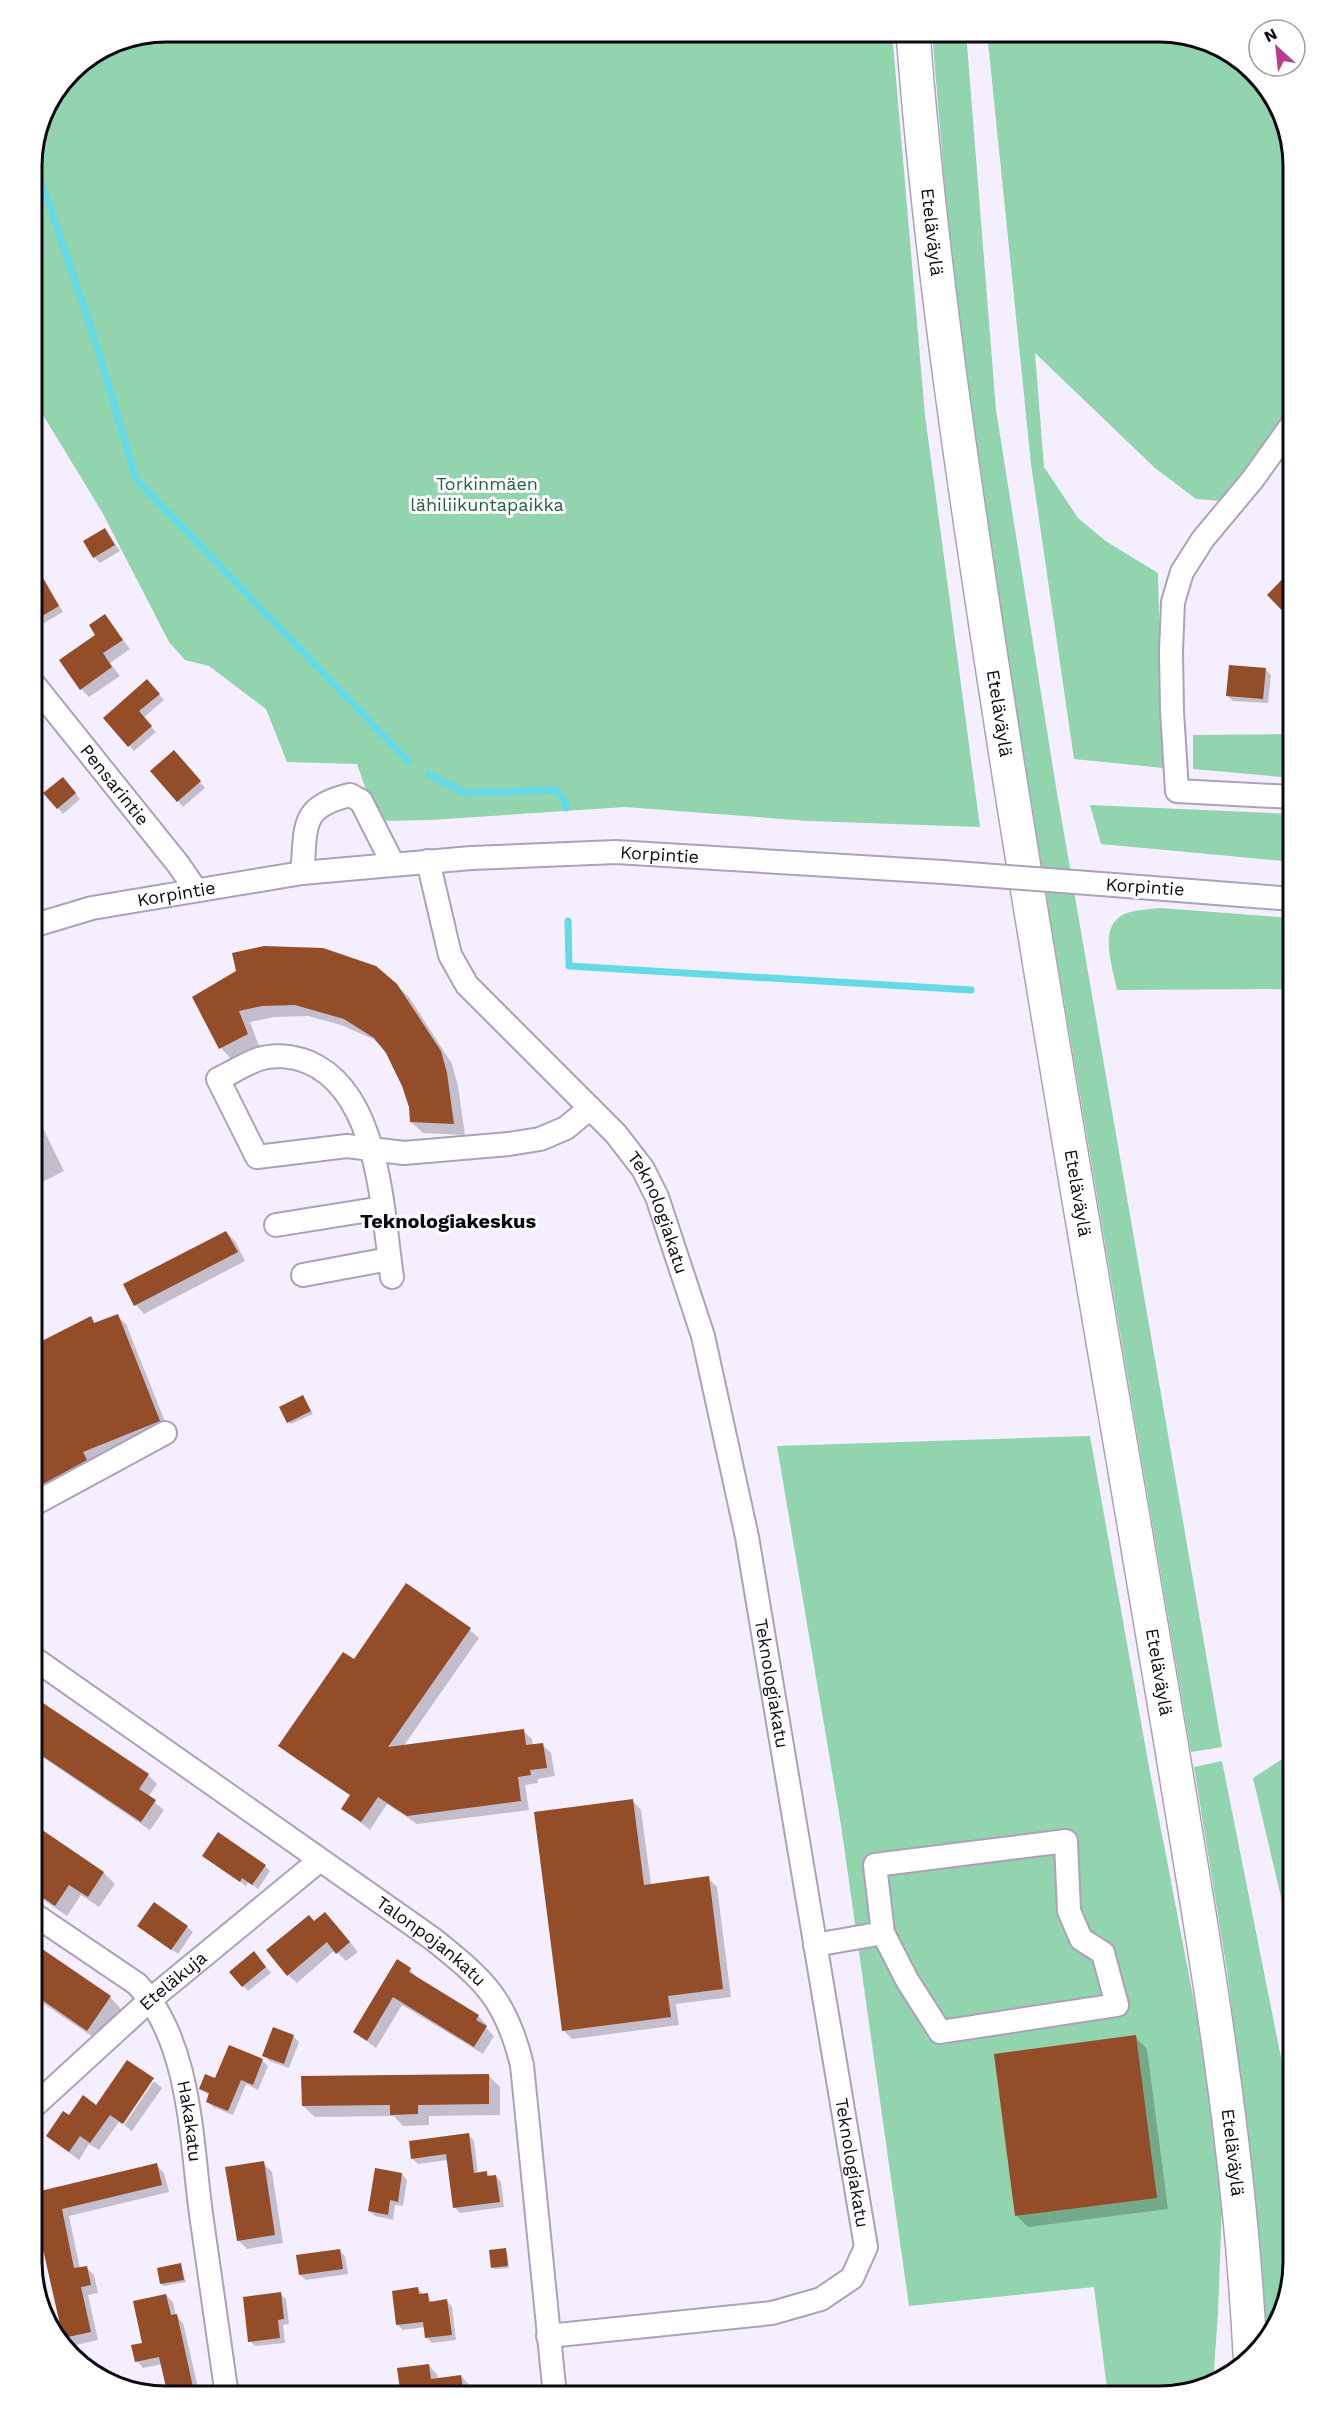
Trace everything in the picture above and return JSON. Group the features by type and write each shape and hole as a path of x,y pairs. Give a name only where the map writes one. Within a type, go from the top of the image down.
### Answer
{"highway":[{"name":"Eteläväylä","path":"914,42 920,122 946,352 970,528 1227,2090 1241,2226 1248,2348"}],"street":[{"path":"1283,437 1253,479 1203,539 1182,572 1173,602 1171,651 1177,791 1283,796"},
{"name":"Pensarintie","path":"42,694 178,864 196,890"},
{"path":"302,873 308,819 316,807 336,798 350,795 361,801 393,864"},
{"name":"Korpintie","path":"42,923 92,908 302,873 428,861 616,852 943,872 1283,898"},
{"name":"Teknologiakatu","path":"428,861 450,955 467,985 628,1148 652,1188 703,1336 747,1537 866,2247 852,2277 821,2299 772,2313 548,2336"},
{"path":"303,1275 391,1268 373,1149 362,1122 338,1081 333,1075 314,1064 290,1057 260,1059 218,1079 257,1157 347,1146 373,1149 404,1153 509,1144 540,1139 566,1128 590,1108"},
{"path":"276,1225 382,1208"},
{"path":"42,1501 165,1433"},
{"name":"Talonpojankatu","path":"42,1664 433,1939 470,1969 506,2014 522,2065 554,2386"},
{"path":"1066,1841 1069,1911 1081,1939 1103,1953 1117,2006 940,2032 907,1980 883,1933 875,1865 1066,1841"},
{"name":"Eteläkuja","path":"42,2099 151,1999 320,1860"},
{"name":"Hakakatu","path":"42,1920 137,1984 151,1999 162,2017 183,2078 225,2386"},
{"path":"815,1945 883,1933"}],"green space":[{"name":"Torkinmäen lähiliikuntapaikka","path":"158,42 893,42 925,415 980,827 809,821 625,807 431,820 377,821 357,764 287,762 266,709 209,666 185,660 169,642 102,512 42,413 42,158 46,134 63,97 84,73 104,59 119,51"},
{"path":"933,42 967,42 996,410 1056,787 1222,1747 1191,1752 1027,782 970,420 950,250"},
{"path":"988,42 1175,43 1206,51 1247,78 1266,104 1279,134 1283,158 1283,420 1222,501 1196,499 1155,468 1035,353 1044,467 1078,518 1107,542 1158,573 1163,768 1074,759 1031,464"},
{"path":"1283,734 1283,777 1193,769 1193,735"},
{"path":"1090,805 1283,814 1283,861 1101,844"},
{"path":"1161,908 1283,917 1283,989 1117,990 1110,958 1109,936 1112,926 1118,919 1127,913"},
{"path":"1090,1436 1149,1767 1202,2043 1222,2204 1214,2373 1206,2377 1167,2386 1107,2386 1094,2287 909,2306 841,1825 777,1446"},
{"path":"1283,1758 1283,1906 1253,1778"},
{"path":"1222,1761 1283,2068 1282,2278 1279,2294 1266,2324 1255,2198 1227,1971 1194,1767"}],"building":[{"path":"105,528 115,545 93,558 83,541"},
{"path":"42,576 59,606 42,616"},
{"path":"1283,578 1283,612 1267,595"},
{"path":"105,614 123,640 103,653 112,667 80,690 59,660 95,635 89,625"},
{"path":"1229,665 1266,668 1263,699 1226,696"},
{"path":"147,679 160,694 139,711 152,726 128,747 103,718"},
{"path":"174,750 201,781 177,802 150,771"},
{"path":"63,777 76,793 57,809 43,793"},
{"path":"264,946 323,948 376,966 397,984 441,1051 447,1073 454,1124 410,1122 409,1107 402,1086 386,1053 374,1038 344,1019 295,1005 262,1006 239,1011 248,1034 219,1049 192,997 236,971 232,953"},
{"path":"226,1231 238,1252 134,1306 123,1284"},
{"path":"118,1314 160,1421 83,1452 87,1460 42,1485 42,1341 91,1316 94,1323"},
{"path":"303,1395 311,1411 287,1423 279,1407"},
{"path":"406,1583 471,1628 388,1747 524,1729 526,1745 543,1743 547,1768 530,1770 531,1775 518,1777 521,1801 407,1816 378,1797 361,1822 341,1809 350,1795 278,1746 343,1652 354,1659"},
{"path":"42,1702 149,1774 139,1789 156,1800 141,1822 42,1756"},
{"path":"633,1799 644,1885 709,1876 723,1989 668,1996 671,2017 562,2031 534,1812"},
{"path":"42,1830 104,1872 88,1897 69,1885 55,1906 42,1897"},
{"path":"218,1832 266,1865 252,1885 242,1878 240,1882 202,1856"},
{"path":"154,1902 188,1926 171,1950 137,1926"},
{"path":"325,1912 350,1942 336,1954 327,1942 287,1976 266,1950 309,1915 314,1921"},
{"path":"42,1949 111,1996 87,2031 42,2000"},
{"path":"254,1951 266,1967 242,1987 229,1972"},
{"path":"397,1959 411,1968 409,1972 479,2015 476,2020 487,2026 474,2047 393,1997 367,2041 353,2032"},
{"path":"273,2027 294,2035 284,2064 262,2056"},
{"path":"1136,2035 1157,2198 1015,2216 994,2054"},
{"path":"229,2045 263,2059 253,2085 241,2080 228,2111 206,2102 209,2093 199,2089 205,2074 215,2078"},
{"path":"127,2060 154,2078 123,2124 110,2115 90,2143 80,2136 69,2152 46,2136 63,2111 69,2115 83,2095 96,2105"},
{"path":"489,2074 489,2104 418,2105 418,2114 390,2115 390,2105 302,2106 301,2076"},
{"path":"469,2133 474,2173 487,2171 487,2176 496,2175 500,2202 453,2208 446,2154 411,2159 409,2141"},
{"path":"264,2161 275,2235 237,2241 225,2167"},
{"path":"157,2163 162,2185 62,2209 74,2268 87,2266 91,2285 81,2287 91,2332 68,2337 60,2326 42,2249 42,2191"},
{"path":"375,2168 402,2173 398,2202 390,2200 388,2215 368,2211"},
{"path":"506,2248 508,2266 491,2268 489,2250"},
{"path":"340,2249 343,2269 299,2275 296,2255"},
{"path":"181,2263 184,2280 160,2284 157,2268"},
{"path":"418,2287 419,2294 428,2293 429,2302 447,2299 452,2335 425,2338 423,2322 396,2325 392,2291"},
{"path":"281,2292 284,2319 278,2320 280,2338 248,2342 243,2297"},
{"path":"166,2294 171,2315 177,2314 193,2386 166,2386 159,2357 135,2362 131,2345 142,2343 133,2301"},
{"path":"429,2364 431,2379 461,2375 463,2386 400,2386 397,2368"}],"waterway":[{"path":"42,184 93,333 136,479 409,762"},
{"path":"429,774 464,793 556,790 566,803 566,808"},
{"path":"568,921 569,966 971,990"}],"district":[{"name":"Teknologiakeskus","path":"448,1221"}]}
